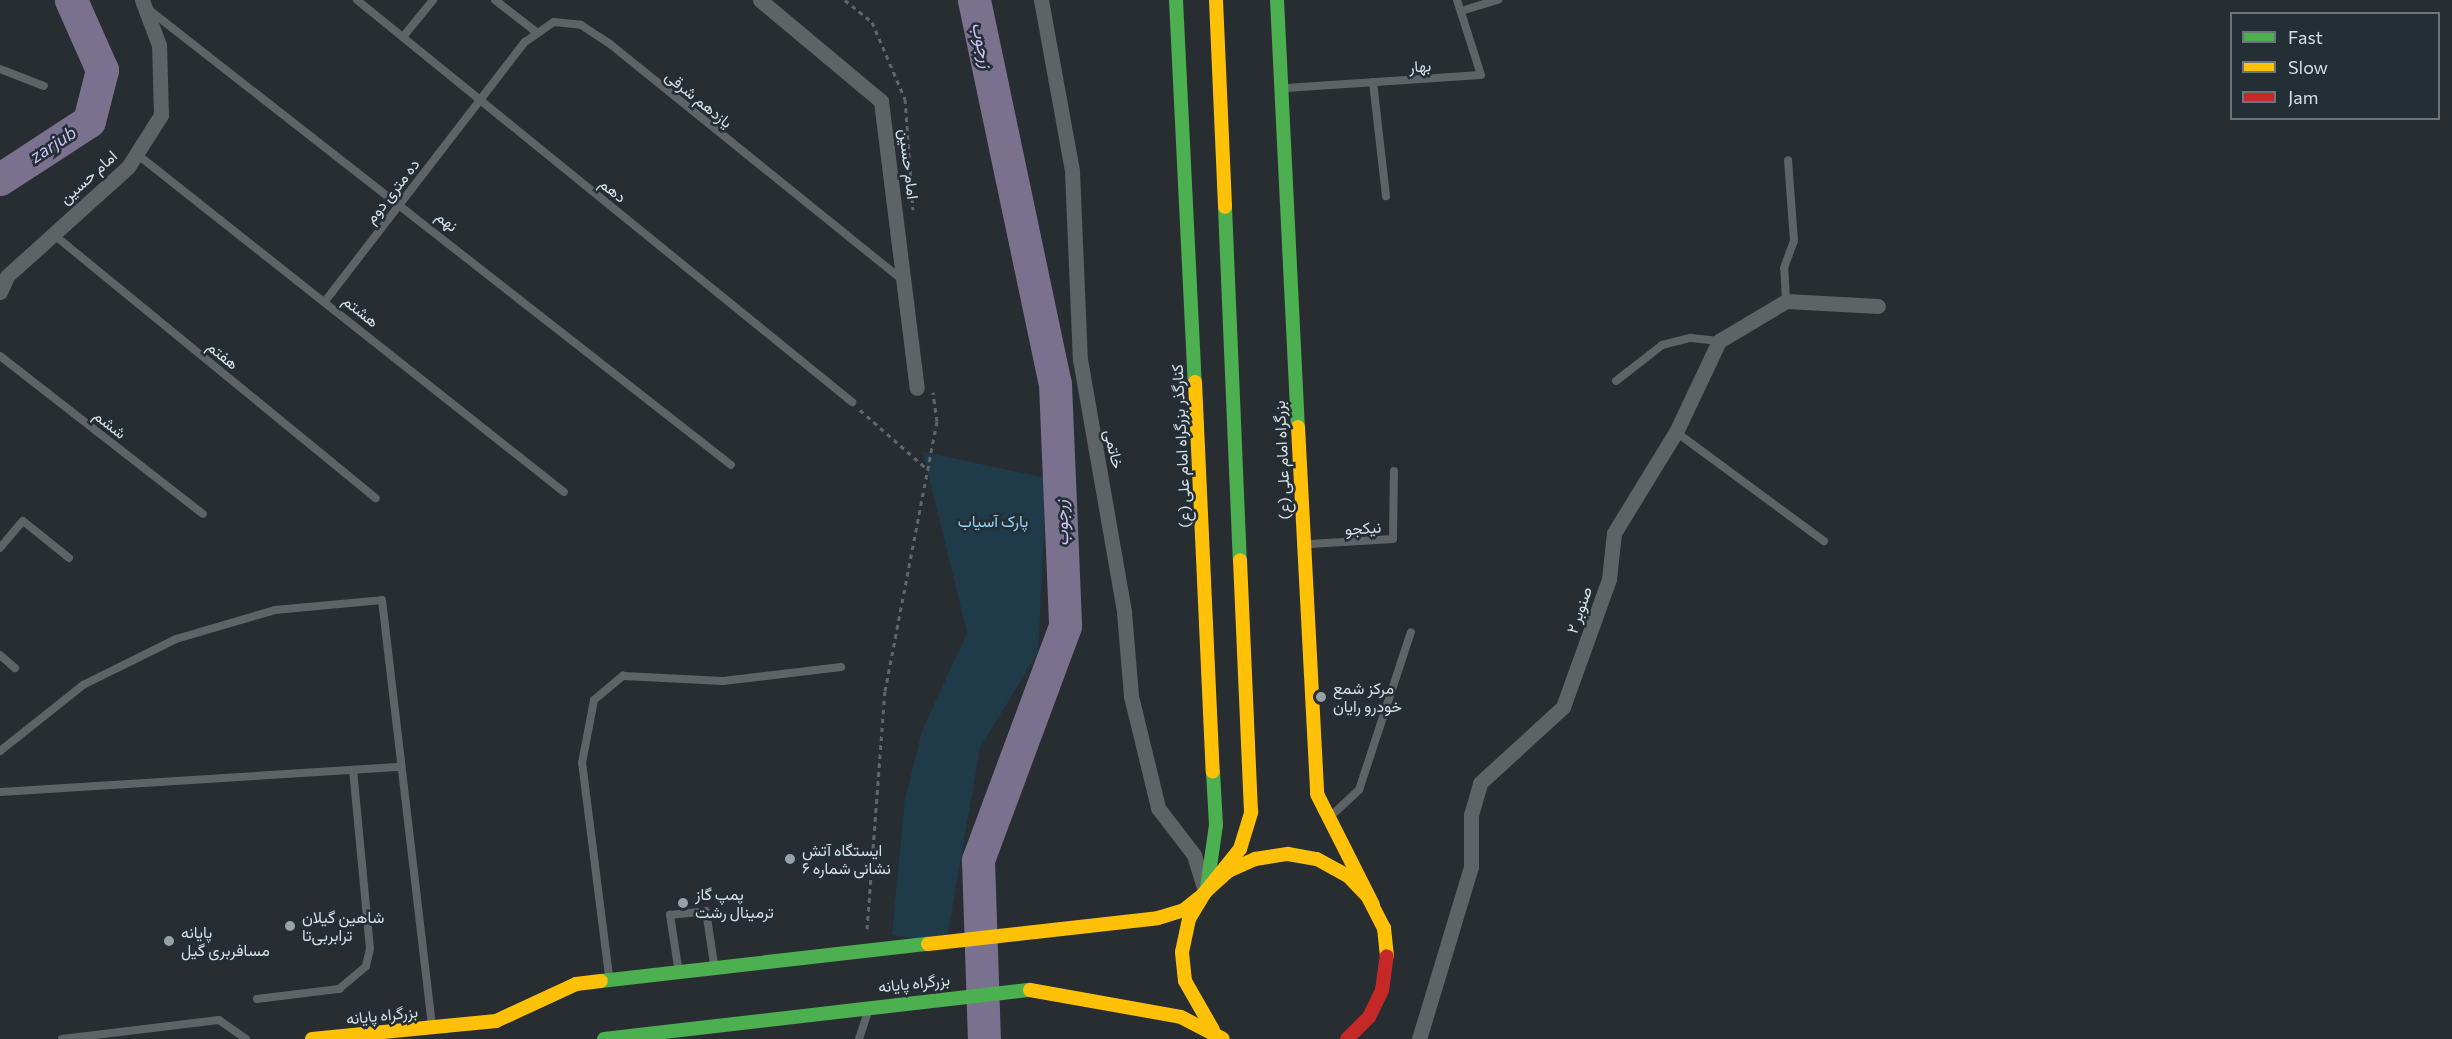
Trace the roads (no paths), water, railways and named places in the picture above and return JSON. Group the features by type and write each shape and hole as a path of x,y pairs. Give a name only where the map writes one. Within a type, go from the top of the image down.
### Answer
{"main road":[{"name":"کنارگذر بزرگراه امام علی (ع)","path":"1176,0 1216,825 1205,892"},
{"path":"1216,0 1251,812 1240,849 1205,892 1186,928 1183,972 1199,1012 1223,1039"},
{"name":"بزرگراه امام علی (ع)","path":"1278,0 1316,789 1326,819 1373,905 1385,932 1388,966 1381,995 1363,1024"},
{"path":"1205,892 1241,864 1288,854 1335,867 1373,905"},
{"name":"بزرگراه پایانه","path":"312,1039 433,1033 456,1024 501,1019 568,986 609,980 1158,918 1184,910 1205,892"},
{"name":"بزرگراه پایانه","path":"608,1038 1016,988 1181,1017 1223,1039"},
{"path":"1347,1039 1363,1024"},
{"path":"1355,1039 1363,1024"}],"street":[{"name":"امام حسین","path":"760,0 880,101 904,281 925,387"},
{"name":"خاتمی","path":"1041,0 1072,171 1080,359 1124,612 1131,696 1158,808 1194,855 1205,892"},
{"name":"امام حسین","path":"0,292 7,276 138,155 161,115 159,45 142,2"},
{"path":"1719,340 1786,301 1878,306"},
{"name":"صنوبر ۲","path":"1423,1038 1471,867 1471,815 1480,783 1563,707 1609,579 1614,534 1676,432 1719,340"}],"lane":[{"name":"دهم","path":"357,0 852,402"},
{"path":"403,37 433,0"},
{"path":"481,99 535,32 495,0"},
{"name":"بهار","path":"1282,88 1481,75 1457,0"},
{"path":"1461,11 1498,0"},
{"name":"نهم","path":"142,2 400,202 731,465"},
{"name":"یازدهم شرقی","path":"535,32 554,22 581,25 610,44 904,281"},
{"path":"0,69 44,86"},
{"path":"1373,82 1386,196"},
{"name":"ده متری دوم","path":"326,300 481,99"},
{"name":"هشتم","path":"138,155 326,300 564,492"},
{"path":"1786,301 1784,268 1794,241 1788,160"},
{"name":"هفتم","path":"52,233 376,498"},
{"path":"1616,381 1662,345 1691,338 1719,340"},
{"name":"ششم","path":"0,356 203,514"},
{"path":"1676,432 1824,541"},
{"name":"نیکجو","path":"1303,544 1393,539 1394,471"},
{"path":"0,548 23,521 69,558"},
{"path":"0,751 83,685 176,639 275,610 382,600 433,1033"},
{"path":"1326,819 1359,790 1411,632"},
{"path":"0,656 15,668"},
{"path":"609,980 582,763 594,700 623,676 723,681 841,667"},
{"path":"0,792 401,767"},
{"path":"257,999 339,989 366,966 369,949 353,770"},
{"path":"679,972 670,915 706,911 714,969"},
{"path":"859,1039 870,1005"},
{"path":"62,1039 219,1020 246,1039"}],"waterway":[{"name":"zarjub","path":"0,179 89,121 102,70 71,0"},
{"name":"زرجوب","path":"974,0 1055,384 1065,626 978,860 984,1039"}],"place":[{"name":"مرکز شمع خودرو رایان","path":"1321,697"},
{"name":"ایستگاه آتش نشانی شماره ۶","path":"790,859"},
{"name":"پمپ گاز ترمینال رشت","path":"683,903"},
{"name":"شاهین گیلان ترابربی‌تا","path":"290,926"},
{"name":"پایانه مسافربری گیل","path":"169,941"}],"park label":[{"name":"پارک آسیاب","path":"993,521"}]}
